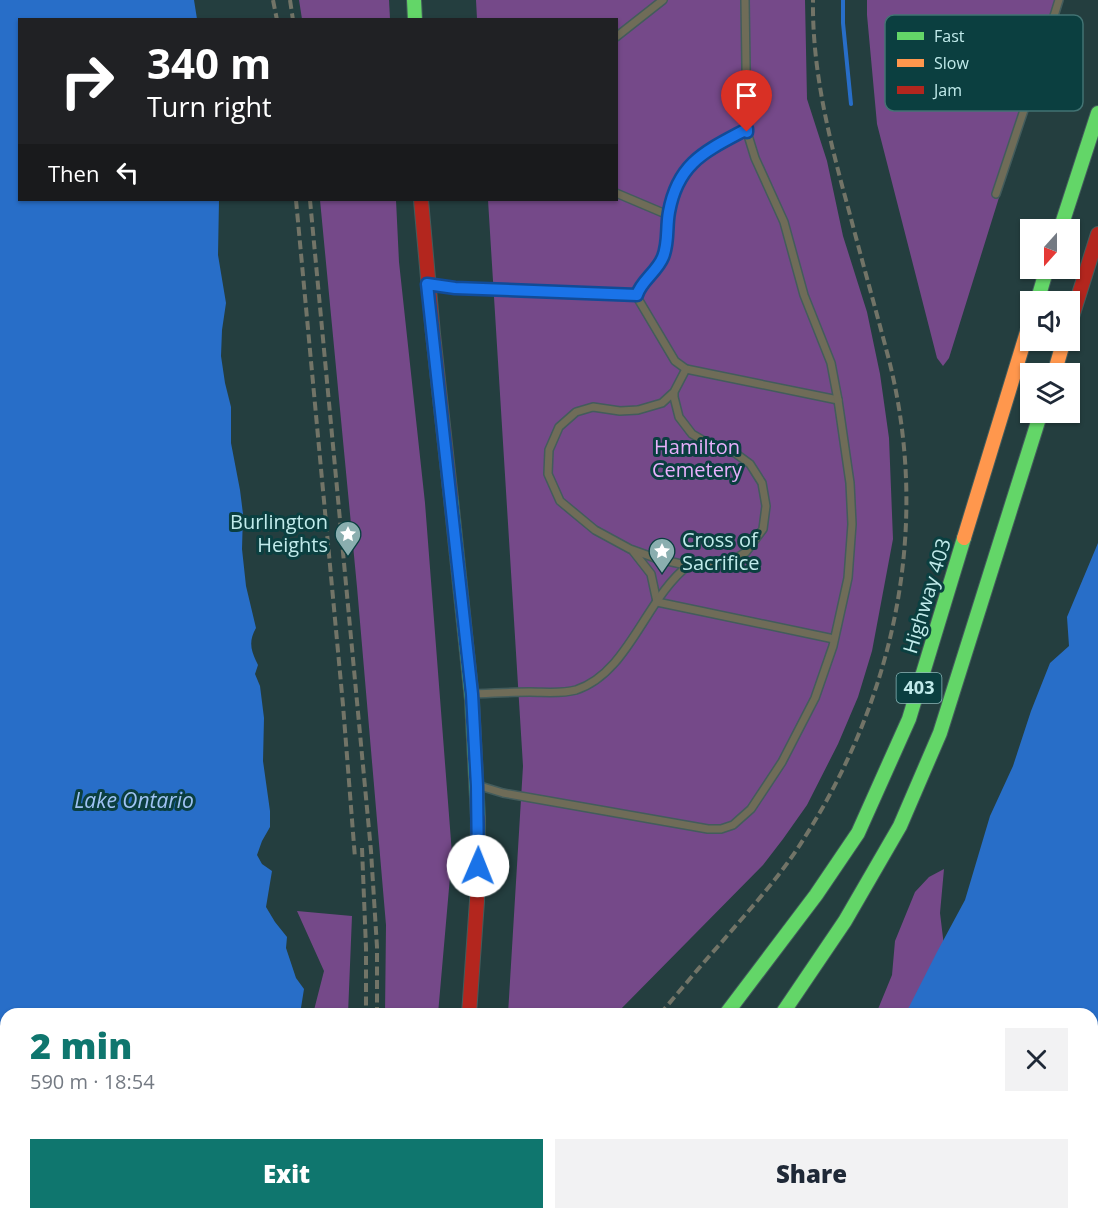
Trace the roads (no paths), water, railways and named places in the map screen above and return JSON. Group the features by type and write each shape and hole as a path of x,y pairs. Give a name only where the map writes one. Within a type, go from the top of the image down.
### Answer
{"main road":[{"path":"414,0 415,18"},
{"path":"1063,219 1098,113"},
{"path":"421,201 427,284 472,694 478,845 476,936 470,1008"},
{"path":"1080,291 1098,234"},
{"name":"Highway 403","path":"731,1008 816,895 858,833 909,719 1021,351"},
{"name":"403","path":"786,1008 845,921 905,816 940,733 1038,423"}],"lane":[{"path":"618,36 663,0"},
{"path":"477,786 503,793 708,829 721,829 733,825 751,809 782,762 815,698 834,639 848,578 852,524 850,483 831,363 804,294 784,222 755,158 747,129 745,0"},
{"path":"1054,15 1059,0"},
{"path":"996,194 1024,111"},
{"path":"747,129 707,151 690,164 675,187 668,215 667,242 662,259 653,275 639,288 637,295 675,361 686,369 838,400"},
{"path":"618,195 668,215"},
{"path":"427,284 455,288 637,295"},
{"path":"657,602 651,574 636,553 595,530 560,501 548,474 549,450 559,427 576,412 593,407 620,411 638,410 662,403 674,392 686,369"},
{"path":"630,549 658,559 689,565 724,561 746,552 763,529 766,506 762,483 750,464 735,453 692,434 679,417 674,392"},
{"path":"472,694 562,692 577,689 596,680 612,666 669,584 689,565"},
{"path":"657,602 834,639"}],"water":[{"name":"Lake Ontario","path":"0,0 194,0 197,18 18,18 18,201 219,201 218,255 226,303 221,356 231,407 231,443 243,514 242,549 246,586 256,628 251,647 258,665 255,674 260,686 264,718 263,761 270,811 270,827 257,855 262,864 272,871 266,907 287,937 286,948 296,978 304,989 301,1008 0,1008"},
{"path":"1098,543 1098,1008 908,1008 965,900 990,816 1013,766 1050,663 1069,646 1067,617"}],"waterway":[{"path":"843,0 851,104"}],"railway":[{"path":"273,0 277,18"},
{"path":"290,0 293,18"},
{"path":"665,1008 784,867 803,840 835,785 861,728 882,669 896,609 905,548 906,485 901,423 889,360 835,159 824,107 813,27 813,0"},
{"path":"296,201 355,858"},
{"path":"310,201 371,851 377,947 377,1008"},
{"path":"362,848 366,1008"}],"place":[{"name":"Burlington Heights","path":"348,557"},
{"name":"Cross of Sacrifice","path":"662,574"}],"park label":[{"name":"Hamilton Cemetery","path":"697,458"}]}
